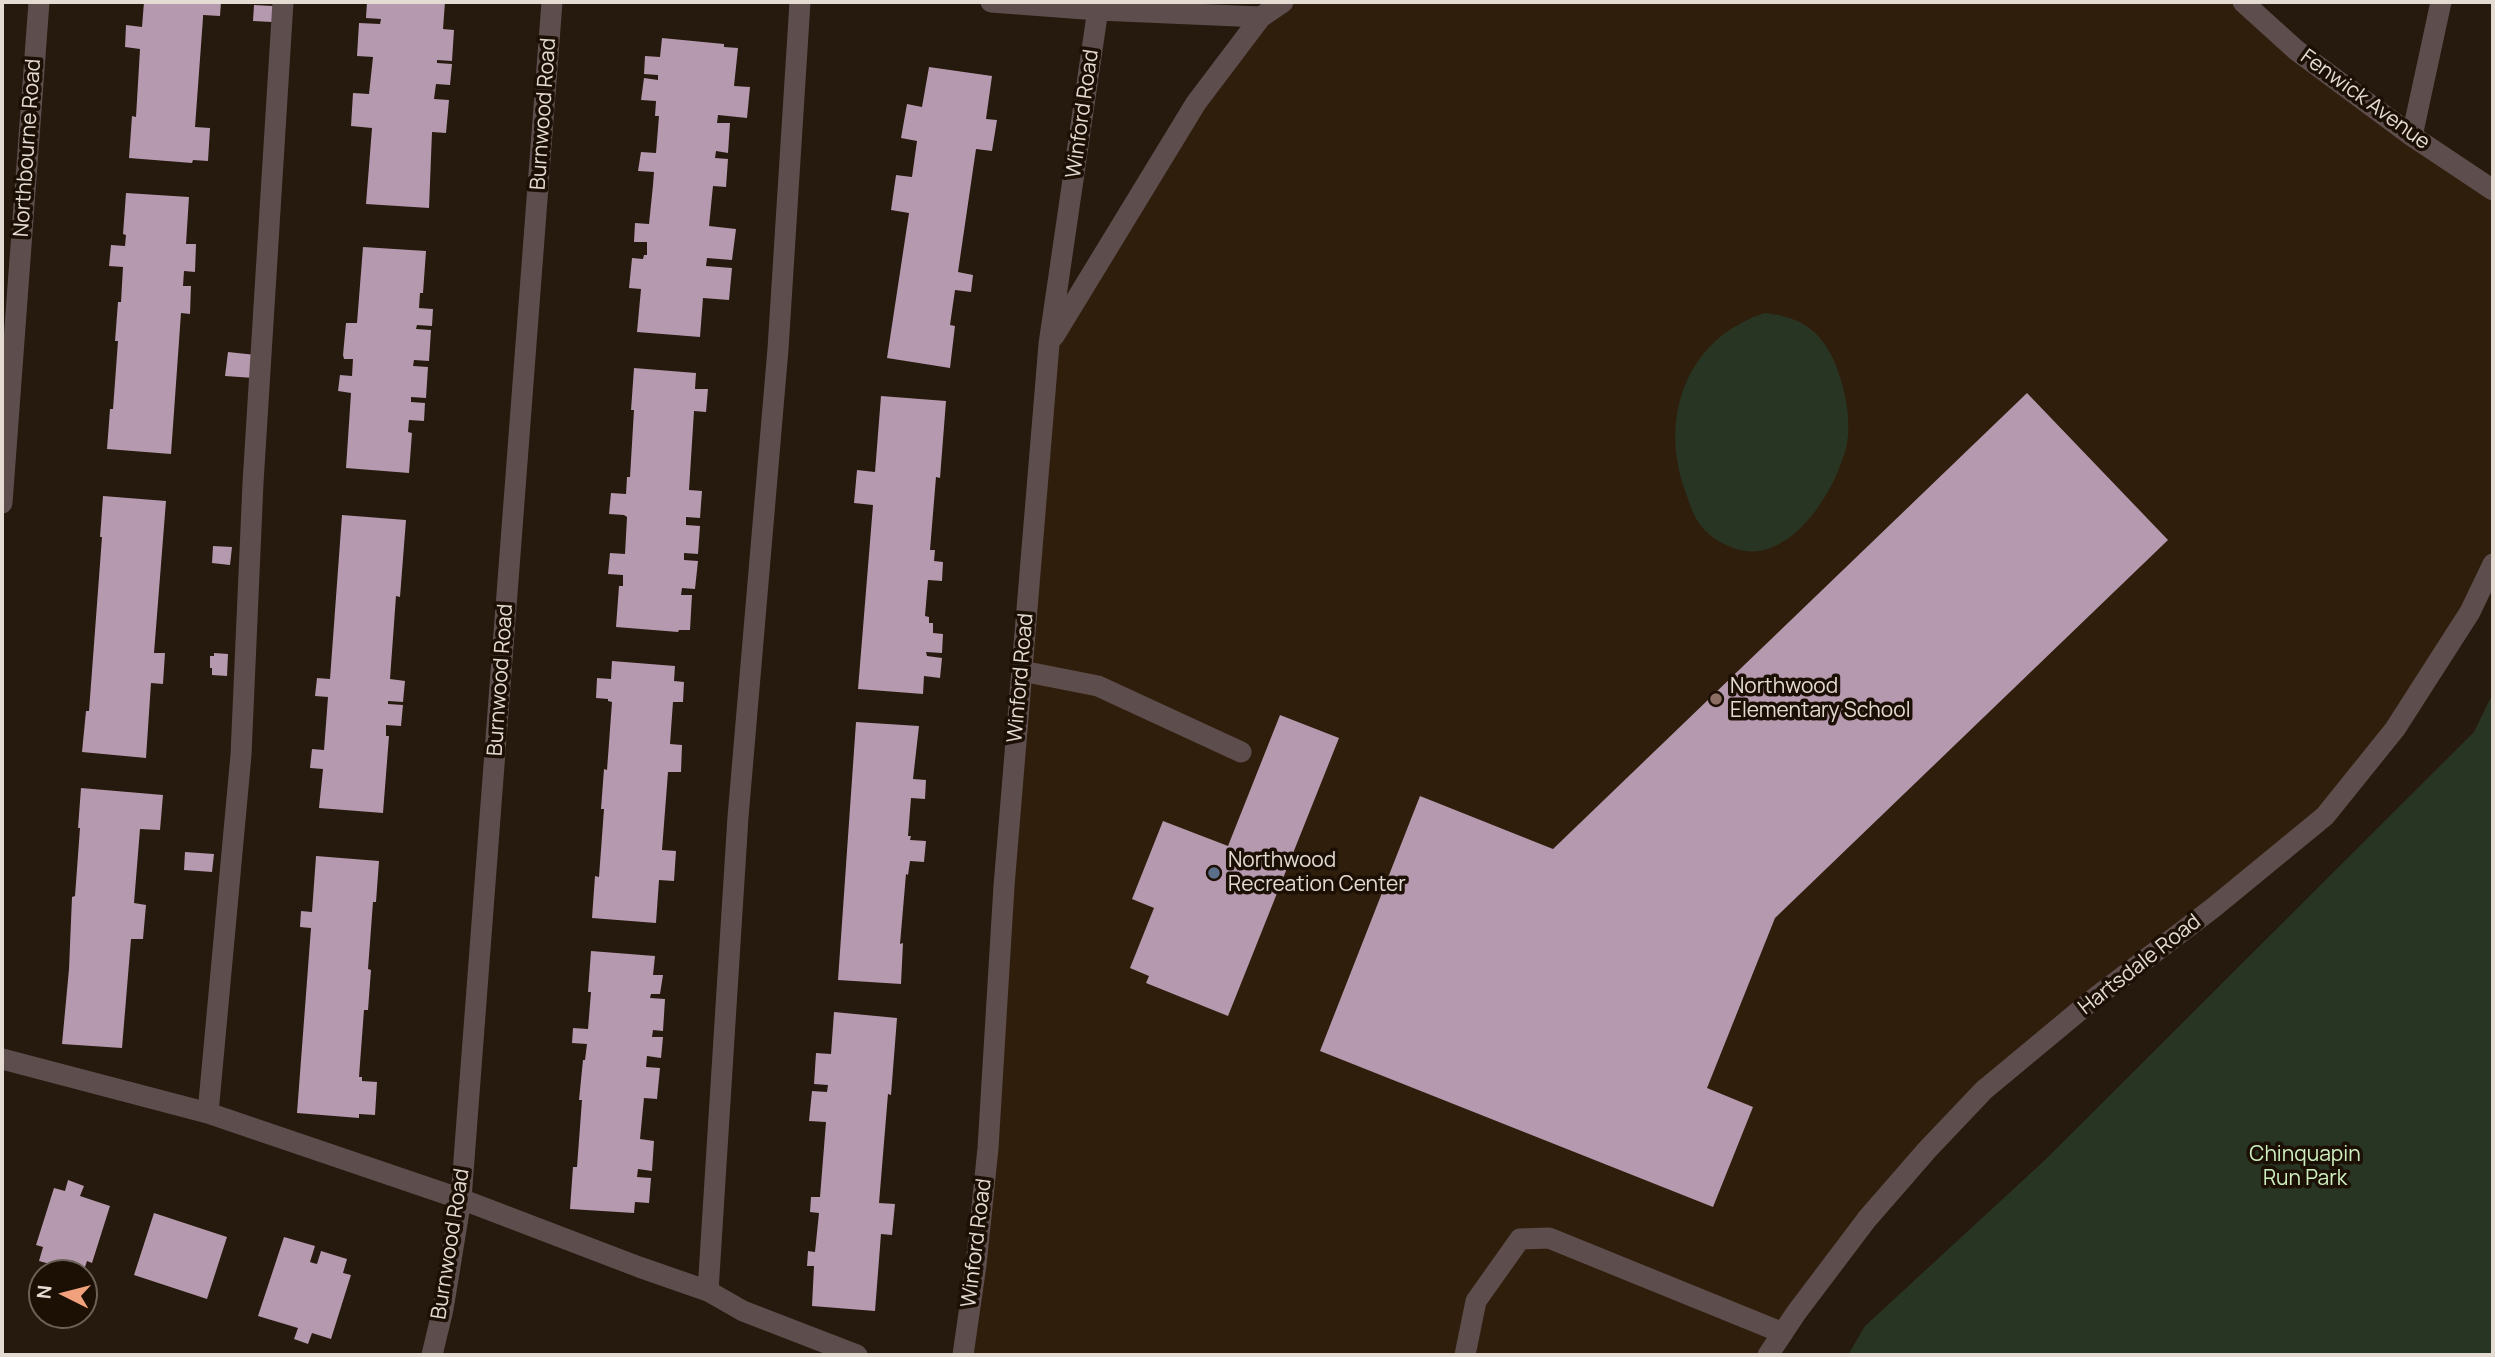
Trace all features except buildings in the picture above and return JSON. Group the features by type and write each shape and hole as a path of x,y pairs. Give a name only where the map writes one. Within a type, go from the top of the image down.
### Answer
{"street":[{"name":"Northbourne Road","path":"2,503 39,2"},
{"path":"208,1113 241,755 253,483 283,2"},
{"name":"Burnwood Road","path":"432,1355 443,1309 461,1199 552,2"},
{"path":"708,1290 738,817 778,349 800,2"},
{"path":"990,2 1261,17"},
{"path":"1049,344 1196,103 1261,17 1283,2"},
{"name":"Fenwick Avenue","path":"2243,2 2296,50 2412,136 2493,190"},
{"path":"2412,136 2441,2"},
{"name":"Winford Road","path":"963,1355 976,1265 988,1148 1004,886 1049,344 1098,6"},
{"name":"Hartsdale Road","path":"1769,1355 1867,1219 1978,1097 2096,997 2213,908 2325,816 2395,729 2470,612 2493,564"},
{"path":"1022,671 1098,686 1241,752"},
{"path":"2,1059 208,1113 461,1199 639,1267 708,1290 743,1311 857,1355"},
{"path":"1465,1355 1476,1301 1520,1239 1549,1238 1783,1333"}],"shaded area":[{"name":"Northwood Elementary School","path":"1283,2 2242,2 2493,184 2493,557 2470,612 2325,816 1984,1090 1768,1355 962,1355 1049,344 1196,103"}],"green space":[{"path":"1765,313 1802,323 1827,347 1843,389 1848,435 1842,462 1833,482 1808,520 1793,535 1775,546 1756,551 1726,545 1712,537 1701,526 1686,493 1678,465 1675,437 1678,410 1685,385 1698,361 1715,341 1738,325"},
{"name":"Chinquapin Run Park","path":"2493,693 2493,1355 1848,1355 1865,1326 2046,1159 2474,732"}],"place":[{"name":"Northwood Elementary School","path":"1716,699"},
{"name":"Northwood Recreation Center","path":"1214,873"}]}
